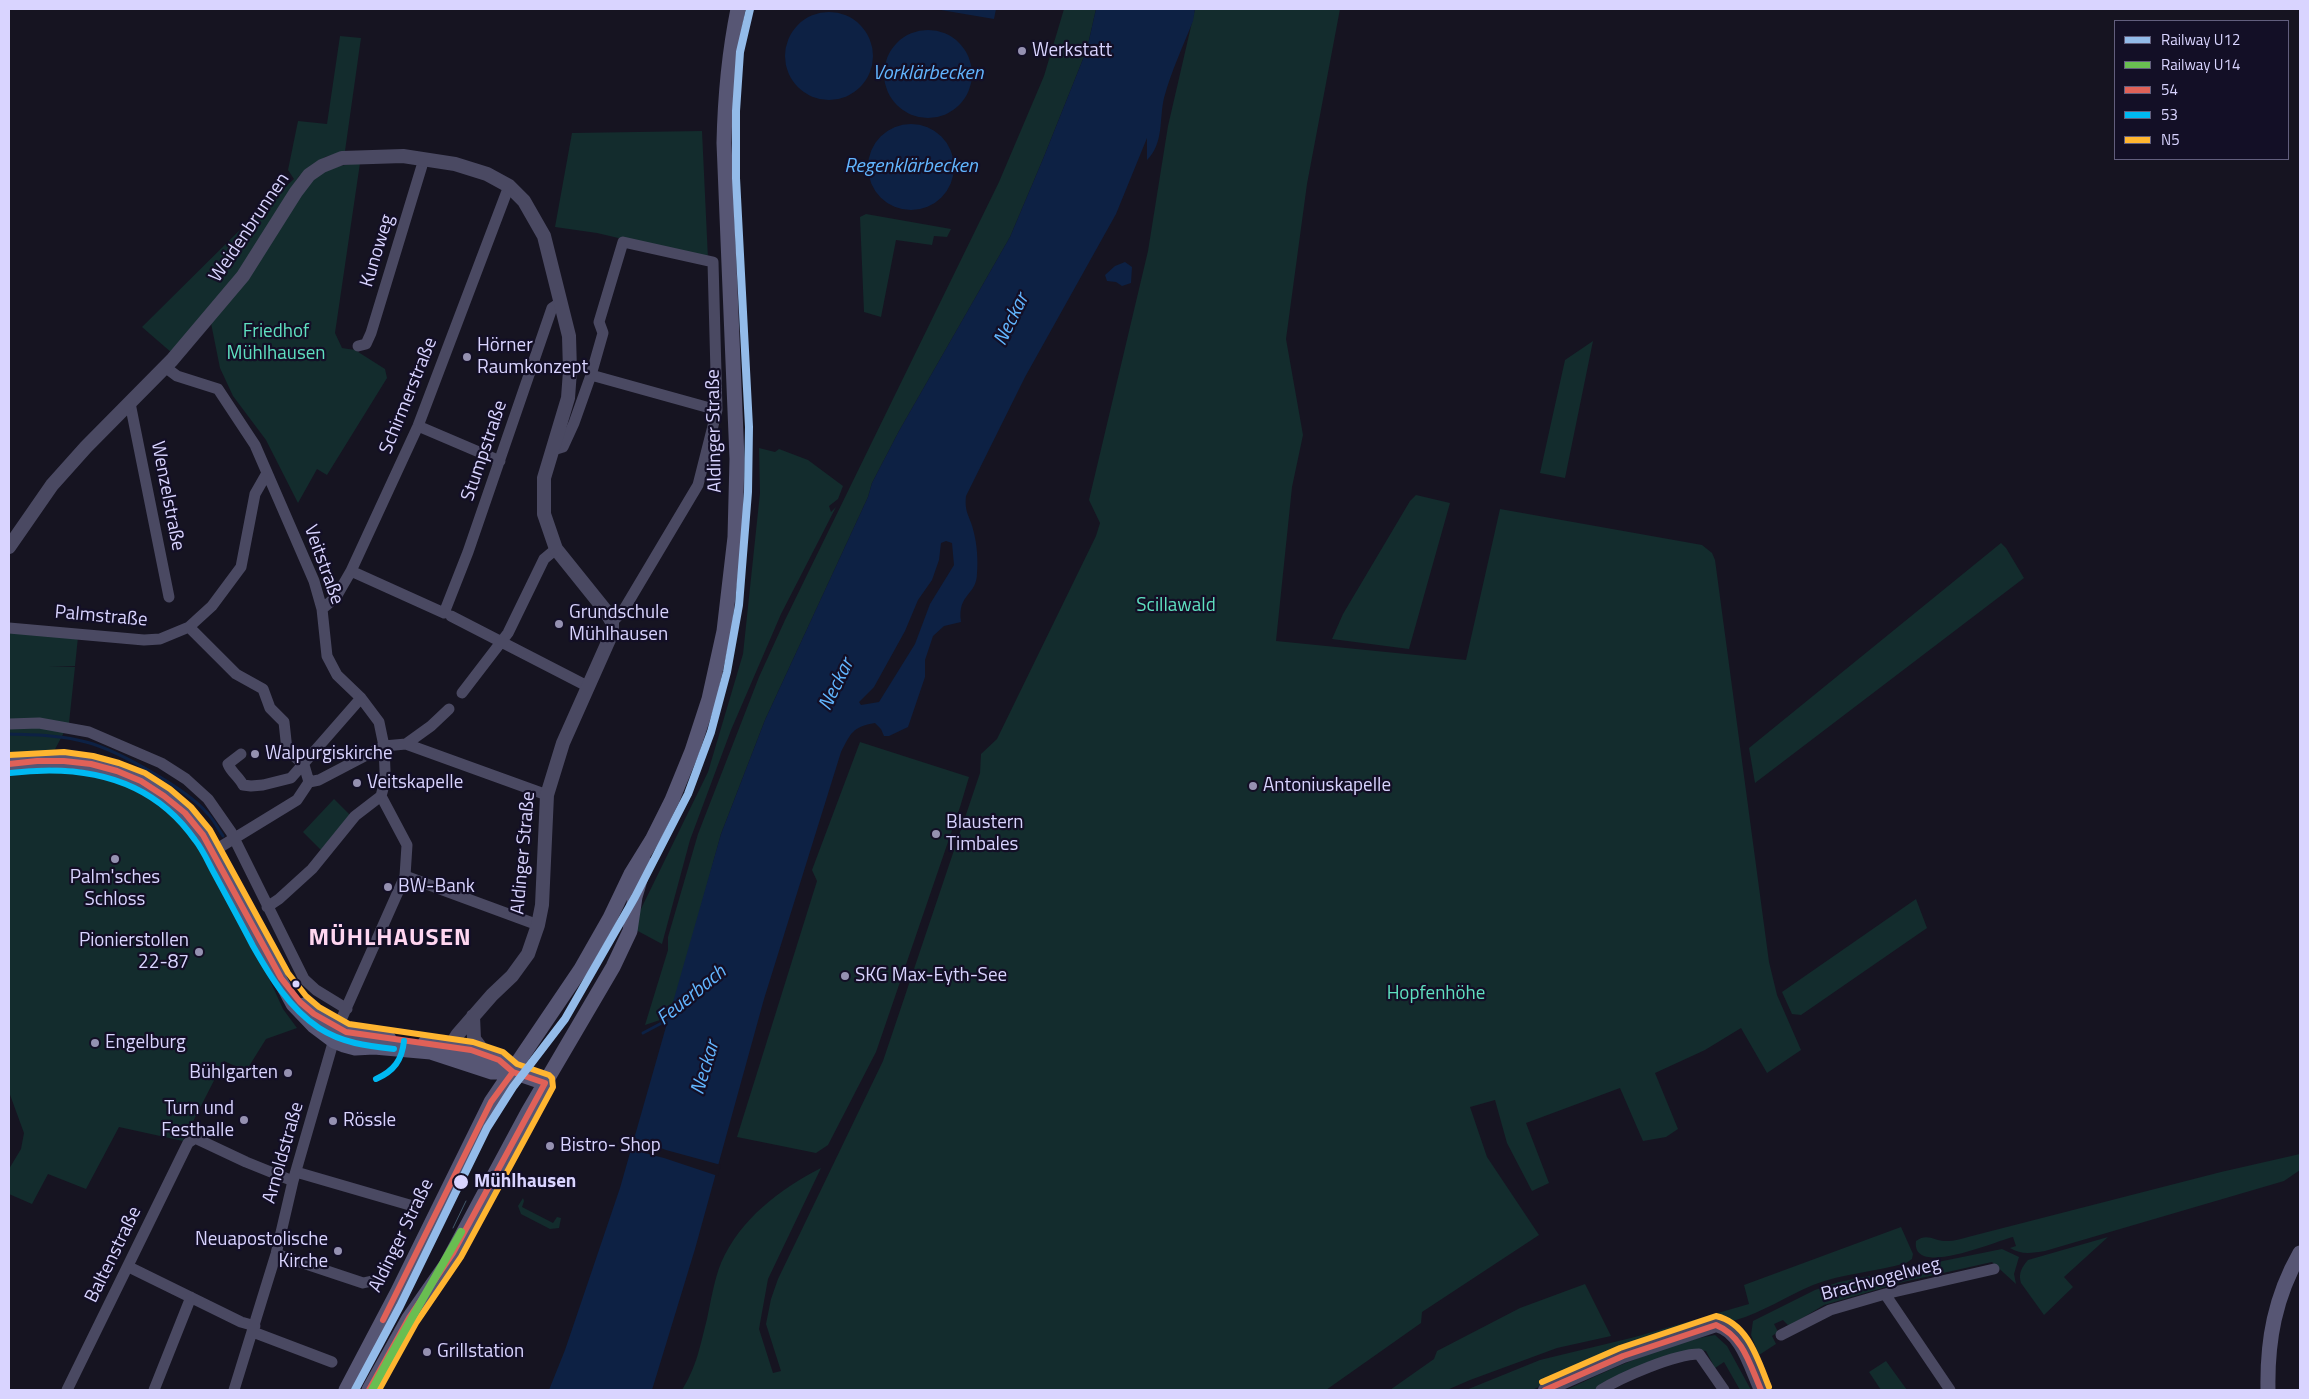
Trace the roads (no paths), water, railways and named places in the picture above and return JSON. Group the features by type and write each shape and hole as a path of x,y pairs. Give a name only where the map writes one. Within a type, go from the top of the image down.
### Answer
{"main road":[{"name":"Aldinger Straße","path":"346,1390 494,1098 581,969 610,918 631,874 652,840 672,800 692,750 709,699 724,631 734,558 737,459 724,143 728,62 738,9"},
{"path":"9,764 55,759 80,762 133,777 176,804 190,817 212,852 281,978 284,990 302,1015 355,1048 374,1047 486,1055 499,1060 513,1072"},
{"name":"Aldinger Straße","path":"369,1390 409,1318 450,1259 545,1083 586,1016 623,948 630,931 639,882 652,840"},
{"path":"447,1051 492,1072 513,1072 545,1083"},
{"path":"492,1072 495,1087 494,1098"},
{"path":"2268,1390 2267,1361 2274,1312 2282,1289 2300,1253"}],"street":[{"name":"Weidenbrunnen","path":"9,547 51,486 86,447 165,367 243,276 296,192 309,175 322,166 342,158 403,156 463,166 487,174 509,186 524,201 544,236 569,336 570,371 568,398 544,478 544,514 556,550 605,610 612,622"},
{"name":"Kunoweg","path":"358,346 366,344 370,333 424,159"},
{"name":"Schirmerstraße","path":"322,609 336,597 351,571 418,426 509,186"},
{"name":"Aldinger Straße","path":"447,1051 473,1016 512,976 528,954 538,925 542,905 547,795 563,743 612,632 612,622 623,611 698,485 717,410 713,262 623,242 599,322 604,333 591,375 717,410"},
{"name":"Stumpstraße","path":"447,615 552,308 560,302"},
{"name":"Veitstraße","path":"165,367 177,376 218,389 255,445 314,581 322,609 327,656 337,675 361,698 379,722 384,746 384,785 381,796"},
{"path":"553,450 563,447 574,424 591,375"},
{"name":"Wenzelstraße","path":"130,403 169,596"},
{"path":"418,426 500,461"},
{"name":"Palmstraße","path":"9,628 144,640 160,639 189,626 212,606 241,568 255,494 267,473"},
{"path":"462,693 508,633 544,559 556,550"},
{"path":"351,571 447,615 587,686"},
{"path":"189,626 236,674 263,689 270,708 284,722 287,750 304,766 309,782"},
{"path":"241,754 228,764 230,770 239,776 243,785 251,786 291,778 304,766 361,698"},
{"path":"406,744 431,726 449,709"},
{"path":"9,724 39,723 69,727 125,746 161,763 180,775 208,799 235,839 304,979 316,990 347,1009"},
{"path":"212,852 297,800 309,782 319,780 384,746 406,744 547,795"},
{"path":"267,907 279,899 312,869 355,816 381,796 407,845 405,876 336,1035"},
{"path":"405,876 538,925"},
{"path":"473,1016 474,1039 486,1055"},
{"name":"Arnoldstraße","path":"234,1390 276,1254 294,1176 336,1035"},
{"name":"Baltenstraße","path":"67,1390 129,1267 188,1143 195,1138 246,1162 294,1176"},
{"path":"294,1176 414,1206"},
{"path":"276,1254 363,1283 381,1279"},
{"path":"129,1267 254,1329 332,1362"},
{"name":"Brachvogelweg","path":"1781,1335 1830,1310 1885,1294 1994,1270"},
{"path":"1885,1294 1950,1390"},
{"path":"154,1390 191,1298"},
{"path":"1545,1390 1623,1356 1716,1325 1730,1331 1738,1342 1761,1390"},
{"path":"1602,1390 1643,1370 1673,1359 1699,1354 1724,1390"}],"water":[{"path":"935,9 996,9 994,19"},
{"name":"Neckar","path":"1096,9 1195,9 1193,21 1164,98 1159,138 1156,146 1147,160 1147,138 1116,214 1025,377 966,496 967,511 976,542 977,568 974,586 962,605 961,622 944,626 933,636 925,660 925,677 908,727 889,736 884,736 881,729 875,723 861,727 853,732 841,752 764,999 695,1249 652,1390 549,1390 565,1350 620,1188 721,834 765,720 868,497 872,483 899,431 1010,237 1087,49","holes":["946,541 952,543 954,565 930,604 915,644 879,702 861,705 859,702 874,687 905,631 918,600 932,580 939,560 941,543"]},
{"name":"Vorklärbecken","path":"829,12 846,15 860,25 870,39 873,56 870,73 860,87 846,97 829,100 812,97 798,87 788,73 785,56 788,39 798,25 812,15"},
{"name":"Vorklärbecken","path":"928,30 945,33 959,43 969,57 972,74 969,91 959,105 945,115 928,118 911,115 897,105 887,91 884,74 887,57 897,43 911,33"},
{"name":"Regenklärbecken","path":"903,124 919,124 928,127 942,136 951,150 954,167 951,184 942,198 928,207 919,210 903,210 887,203 875,191 868,175 868,159 875,143 887,131"},
{"path":"1125,262 1132,267 1131,283 1122,286 1116,282 1107,281 1105,275 1115,266"}],"waterway":[{"name":"Feuerbach","path":"9,734 67,738 99,746 115,753 151,772 184,793 210,816 223,836"},
{"name":"Feuerbach","path":"643,1033 673,1017"}],"tram line":[{"path":"453,1228 466,1201"}],"rail line":[{"name":"U12","path":"355,1390 400,1306 487,1128 513,1087 565,1019 635,897 688,794 711,732 727,672 739,605 748,492 749,427 736,178 736,111 740,52 750,9"},
{"name":"U14","path":"372,1390 461,1232"}],"place":[{"name":"Werkstatt","path":"1022,51"},
{"name":"Hörner Raumkonzept","path":"467,357"},
{"name":"Grundschule Mühlhausen","path":"559,624"},
{"name":"Walpurgiskirche","path":"255,754"},
{"name":"Veitskapelle","path":"357,783"},
{"name":"Antoniuskapelle","path":"1253,786"},
{"name":"Blaustern Timbales","path":"936,834"},
{"name":"Palm'sches Schloss","path":"115,859"},
{"name":"BW-Bank","path":"388,887"},
{"name":"Pionierstollen 22-87","path":"199,952"},
{"name":"SKG Max-Eyth-See","path":"845,976"},
{"name":"Engelburg","path":"95,1043"},
{"name":"Bühlgarten","path":"288,1073"},
{"name":"Turn und Festhalle","path":"244,1120"},
{"name":"Rössle","path":"333,1121"},
{"name":"Bistro- Shop","path":"550,1146"},
{"name":"Mühlhausen","path":"461,1182"},
{"name":"Neuapostolische Kirche","path":"338,1251"},
{"name":"Grillstation","path":"427,1352"}],"district":[{"name":"MÜHLHAUSEN","path":"390,939"}],"park label":[{"name":"Friedhof Mühlhausen","path":"276,343"},
{"name":"Scillawald","path":"1176,606"},
{"name":"Hopfenhöhe","path":"1436,994"}]}
